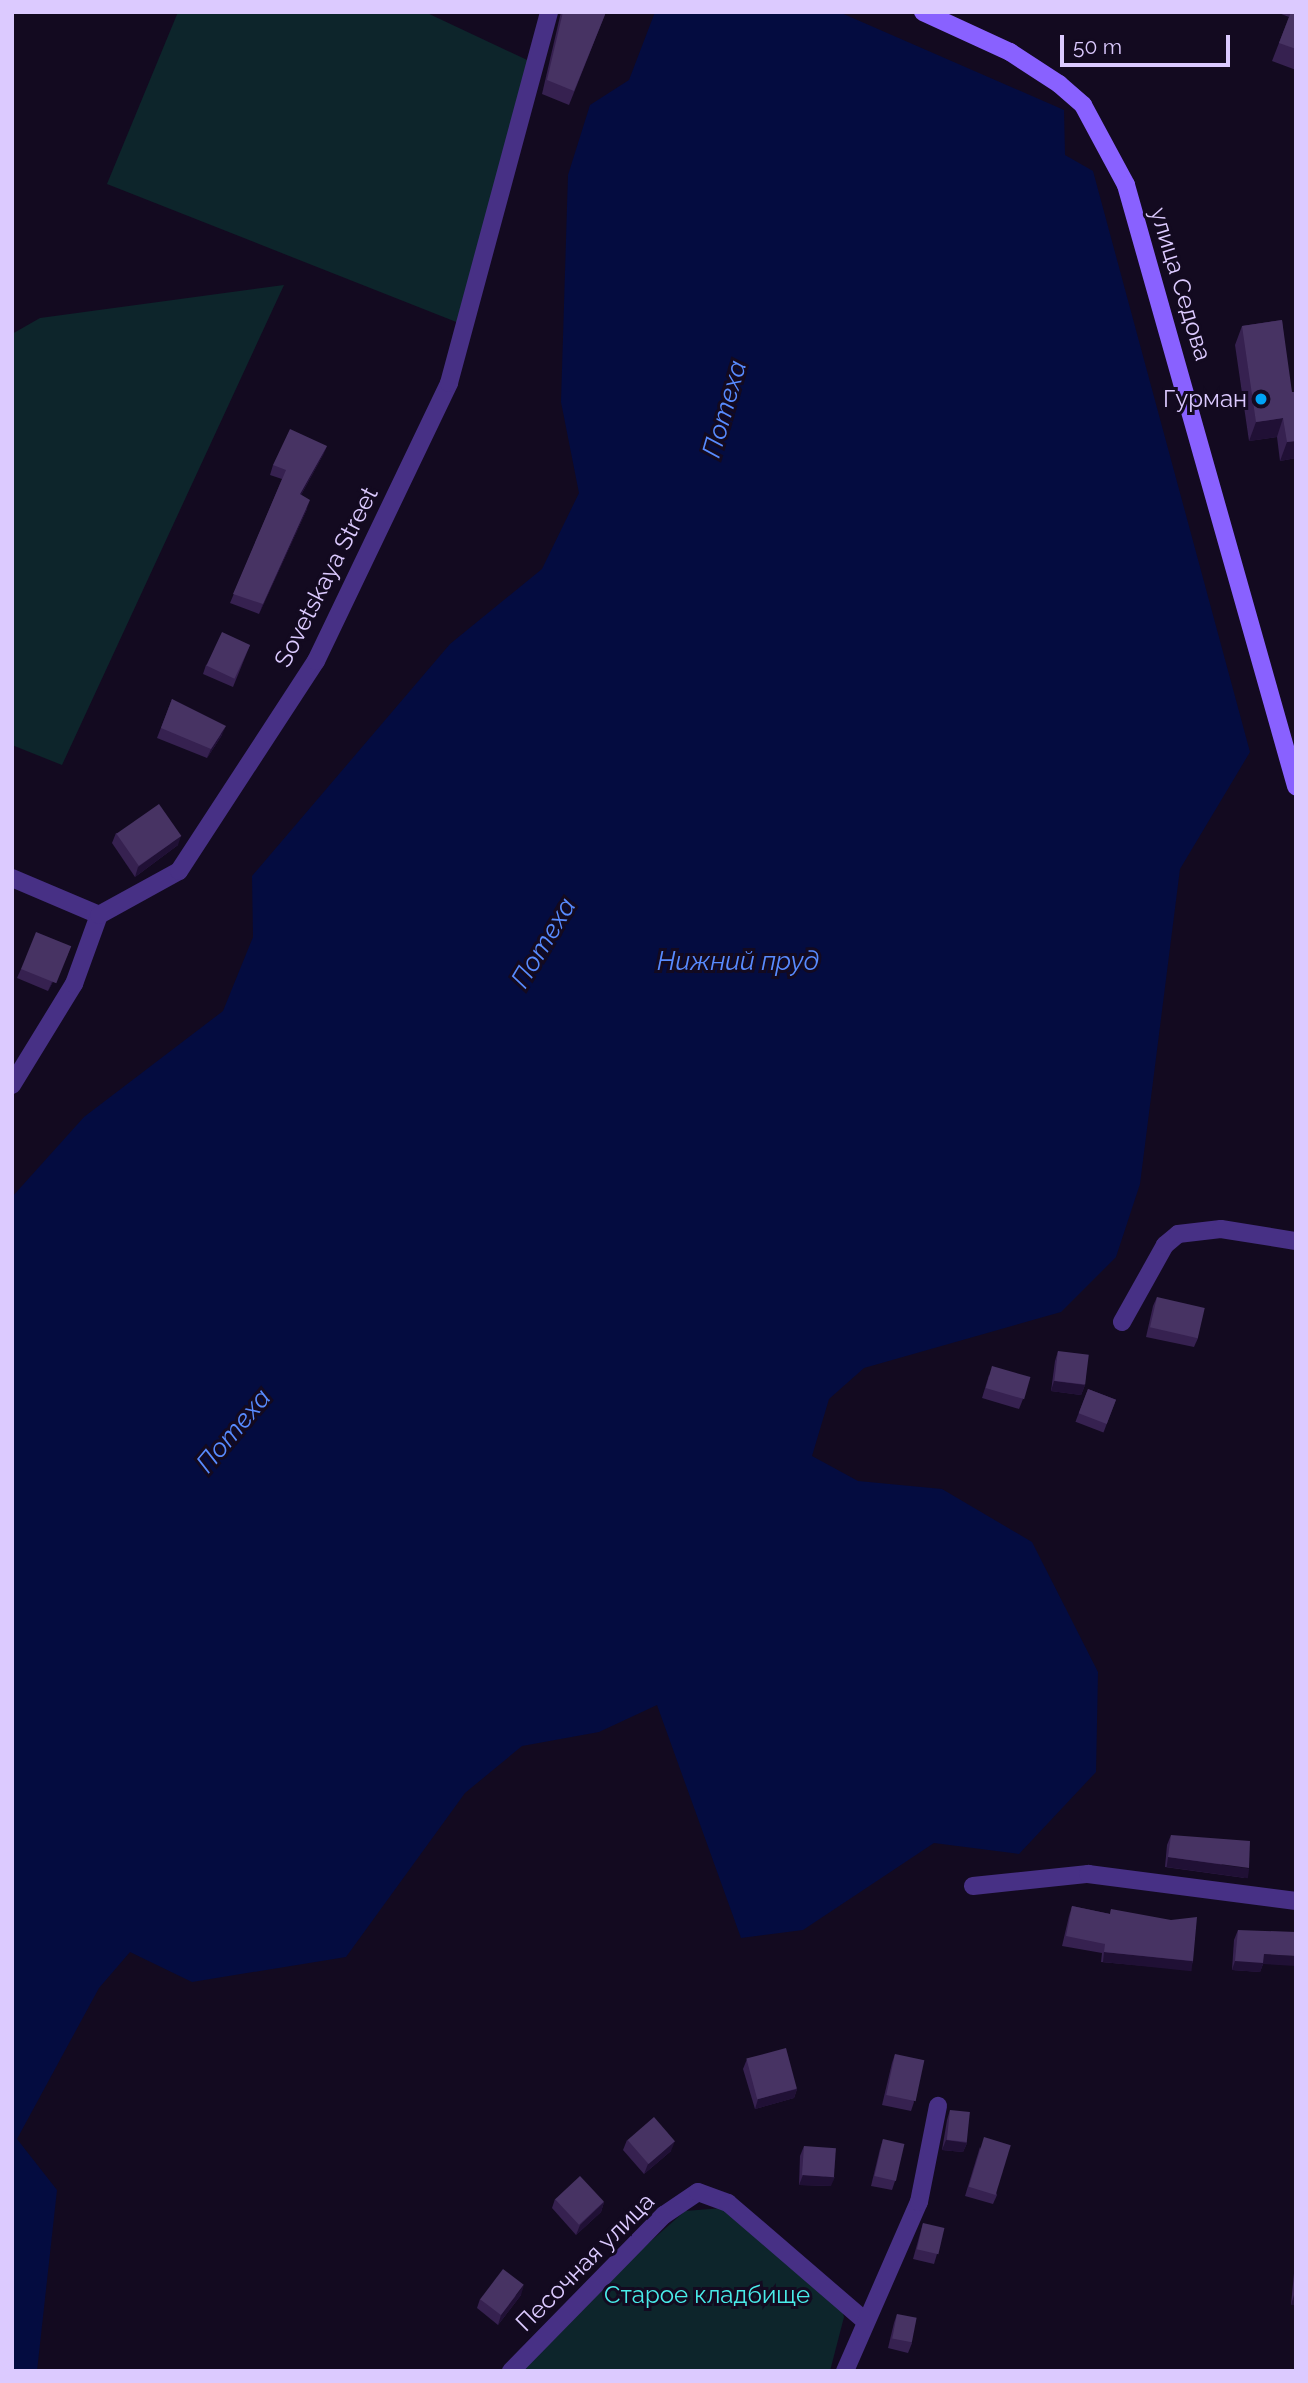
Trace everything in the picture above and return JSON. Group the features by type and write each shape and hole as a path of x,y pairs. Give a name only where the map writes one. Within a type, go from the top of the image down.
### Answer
{"main road":[{"name":"улица Седова","path":"923,12 1010,52 1059,83 1083,105 1126,185 1296,786"}],"street":[{"name":"Sovetskaya Street","path":"99,915 179,871 316,661 449,383 549,12"},
{"path":"12,878 99,915 74,984 12,1085"},
{"path":"1122,1322 1165,1245 1178,1234 1221,1229 1296,1241"},
{"path":"972,1886 1100,1874 1296,1901"},
{"path":"845,2371 863,2319 919,2202 938,2106"},
{"name":"Песочная улица","path":"511,2371 664,2215 698,2192 728,2203 863,2319"}],"green space":[{"path":"178,12 425,12 540,66 469,327 107,184"},
{"path":"284,285 62,765 12,745 12,334 40,318"},
{"name":"Старое кладбище","path":"723,2208 839,2302 844,2317 830,2371 518,2371 577,2306 685,2211"}],"water":[{"name":"Нижний пруд","path":"655,12 839,12 1064,110 1065,155 1093,171 1250,752 1180,869 1140,1184 1116,1257 1061,1312 864,1368 829,1399 812,1456 858,1481 942,1489 1032,1542 1098,1672 1096,1772 1019,1854 934,1843 803,1930 741,1938 657,1705 599,1732 522,1746 465,1793 346,1957 192,1982 130,1952 99,1988 17,2139 57,2190 37,2371 12,2371 12,1197 84,1117 223,1011 253,937 252,876 450,644 542,569 579,493 561,402 568,175 590,105 629,80"}],"building":[{"path":"563,12 606,12 574,91 547,80"},
{"path":"1291,12 1296,12 1296,49 1279,43"},
{"path":"1282,320 1292,392 1296,392 1296,441 1287,442 1283,418 1256,422 1242,326"},
{"path":"290,429 327,446 300,494 310,500 263,604 233,594 286,470 273,465"},
{"path":"222,632 250,645 234,679 206,666"},
{"path":"172,699 226,726 211,749 161,728"},
{"path":"159,804 181,836 139,866 116,834"},
{"path":"36,932 71,946 56,983 21,969"},
{"path":"1157,1297 1205,1308 1198,1338 1150,1327"},
{"path":"1058,1351 1089,1355 1085,1385 1054,1381"},
{"path":"992,1366 1030,1377 1024,1399 986,1388"},
{"path":"1088,1389 1116,1400 1107,1424 1079,1413"},
{"path":"1171,1835 1250,1841 1249,1868 1168,1857"},
{"path":"1072,1906 1110,1914 1111,1909 1171,1920 1197,1917 1193,1961 1104,1952 1105,1944 1066,1936"},
{"path":"1238,1930 1296,1932 1296,1956 1264,1954 1263,1963 1235,1961"},
{"path":"786,2048 797,2089 757,2099 746,2059"},
{"path":"895,2054 924,2060 916,2101 886,2095"},
{"path":"950,2110 970,2112 967,2142 947,2140"},
{"path":"654,2117 675,2141 649,2164 628,2140"},
{"path":"984,2137 1011,2145 996,2195 969,2187"},
{"path":"883,2139 904,2144 896,2181 874,2176"},
{"path":"804,2146 836,2148 834,2177 802,2175"},
{"path":"580,2176 604,2202 579,2225 555,2199"},
{"path":"923,2223 944,2228 938,2254 917,2249"},
{"path":"503,2269 524,2285 501,2315 480,2299"},
{"path":"897,2314 917,2318 912,2342 892,2339"}],"place":[{"name":"Гурман","path":"1261,399"}],"water label":[{"name":"Потеха","path":"725,409"},
{"name":"Потеха","path":"544,943"},
{"name":"Потеха","path":"234,1431"}]}
